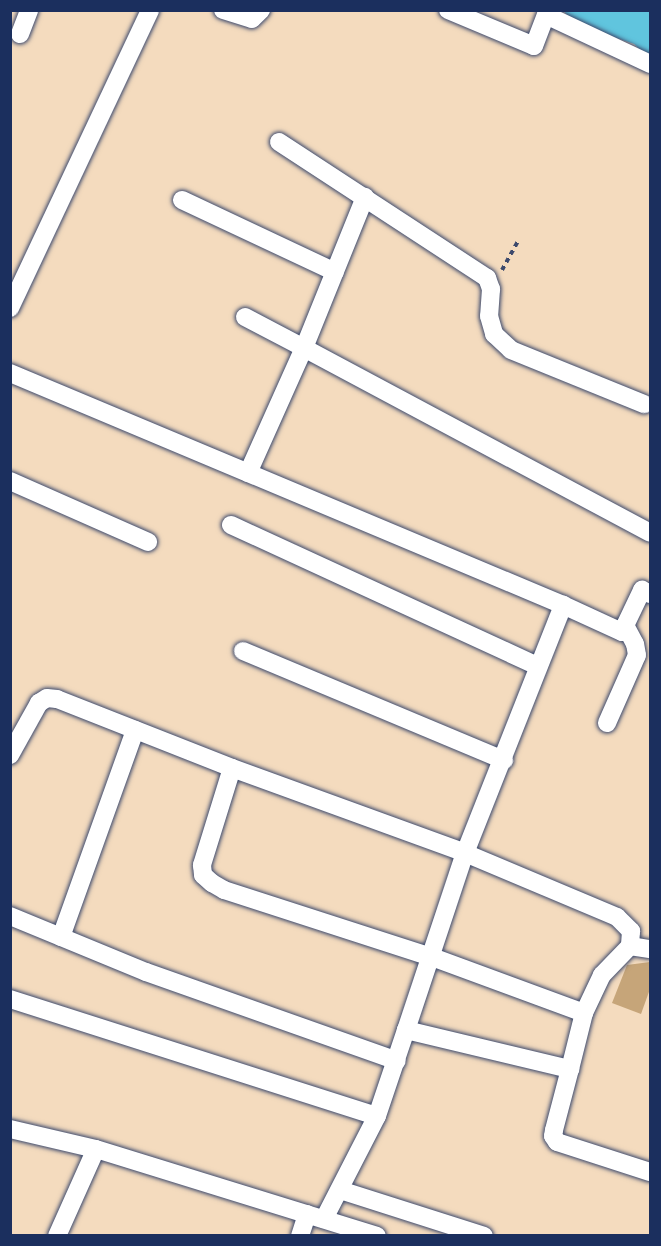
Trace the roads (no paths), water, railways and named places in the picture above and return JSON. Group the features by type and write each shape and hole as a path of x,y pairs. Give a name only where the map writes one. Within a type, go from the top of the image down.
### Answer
{"street":[{"path":"20,34 29,10"},
{"path":"10,308 150,10"},
{"path":"223,10 252,19 261,10"},
{"path":"448,10 534,46 547,13 651,64"},
{"path":"279,142 476,269 486,278 491,289 489,316 494,334 511,350 648,399"},
{"path":"248,473 304,348 365,196"},
{"path":"182,200 335,272"},
{"path":"245,317 651,532"},
{"path":"10,373 563,605 622,632 642,590 651,594"},
{"path":"10,481 148,542"},
{"path":"231,525 537,666"},
{"path":"300,1236 315,1216 340,1190 377,1116 465,853 504,760 537,666 563,605"},
{"path":"607,723 638,655 625,625"},
{"path":"243,651 504,760"},
{"path":"10,755 39,702 47,698 57,699 232,768 465,853 617,917 631,931 630,946 602,975 584,1012 553,1136 557,1142 651,1172"},
{"path":"61,937 76,887 135,730"},
{"path":"232,768 206,852 202,875 224,890 432,957 584,1012"},
{"path":"10,916 146,972 397,1060"},
{"path":"630,946 651,949"},
{"path":"10,999 377,1116"},
{"path":"406,1030 570,1069"},
{"path":"10,1129 96,1149 377,1236"},
{"path":"57,1236 96,1149"},
{"path":"340,1190 484,1236"}],"water":[{"path":"564,11 650,11 650,59 634,44 596,31 567,15"}]}
